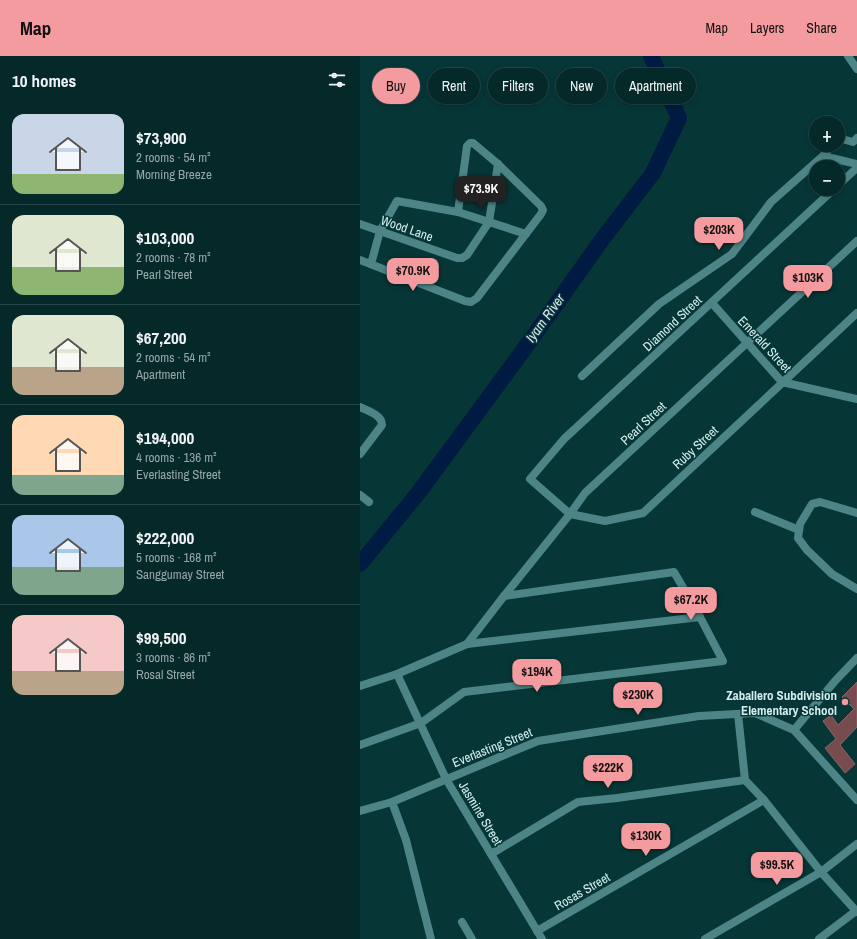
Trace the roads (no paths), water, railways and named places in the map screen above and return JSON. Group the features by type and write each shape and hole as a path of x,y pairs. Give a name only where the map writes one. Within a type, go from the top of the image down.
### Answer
{"street":[{"path":"848,56 857,69"},
{"path":"845,140 853,142 857,138"},
{"path":"360,260 471,302 477,298 543,210 541,206 498,164 473,143 467,146 458,212"},
{"path":"582,376 659,304 732,254 771,202 826,152"},
{"path":"823,156 857,164"},
{"name":"Wood Lane","path":"360,224 462,258 467,255 489,222 498,164"},
{"path":"845,179 857,168"},
{"name":"Diamond Street","path":"530,479 564,439 827,196"},
{"path":"371,264 380,231 397,201 458,212 526,234"},
{"name":"Pearl Street","path":"467,644 585,493 857,241"},
{"name":"Emerald Street","path":"712,303 782,382 857,398"},
{"name":"Ruby Street","path":"530,479 570,514 605,521 643,513 857,313"},
{"path":"360,407 379,417 382,421 382,425 361,450"},
{"path":"360,495 369,502"},
{"path":"857,513 820,502 812,504 800,524 798,538 807,550 832,574 857,589"},
{"path":"755,512 799,530"},
{"path":"360,745 421,723 464,692 723,661 674,572 504,596"},
{"path":"360,686 397,674 467,644 700,617"},
{"path":"794,730 835,681 857,658"},
{"name":"Jasmine Street","path":"397,674 446,779 542,939"},
{"name":"Everlasting Street","path":"360,811 392,802 538,741 699,716 755,713 794,730 857,800"},
{"path":"738,714 746,780 764,800 821,872 857,912 819,939"},
{"path":"491,854 578,802 746,780"},
{"name":"Rosas Street","path":"537,931 764,800"},
{"path":"392,802 406,840 431,939"},
{"path":"705,939 821,872 857,844"},
{"path":"462,922 472,939"}],"waterway":[{"name":"Iyam River","path":"360,564 419,492 530,341 601,241 653,173 679,118 651,56"}],"place":[{"name":"Zaballero Subdivision Elementary School","path":"845,702"}]}
